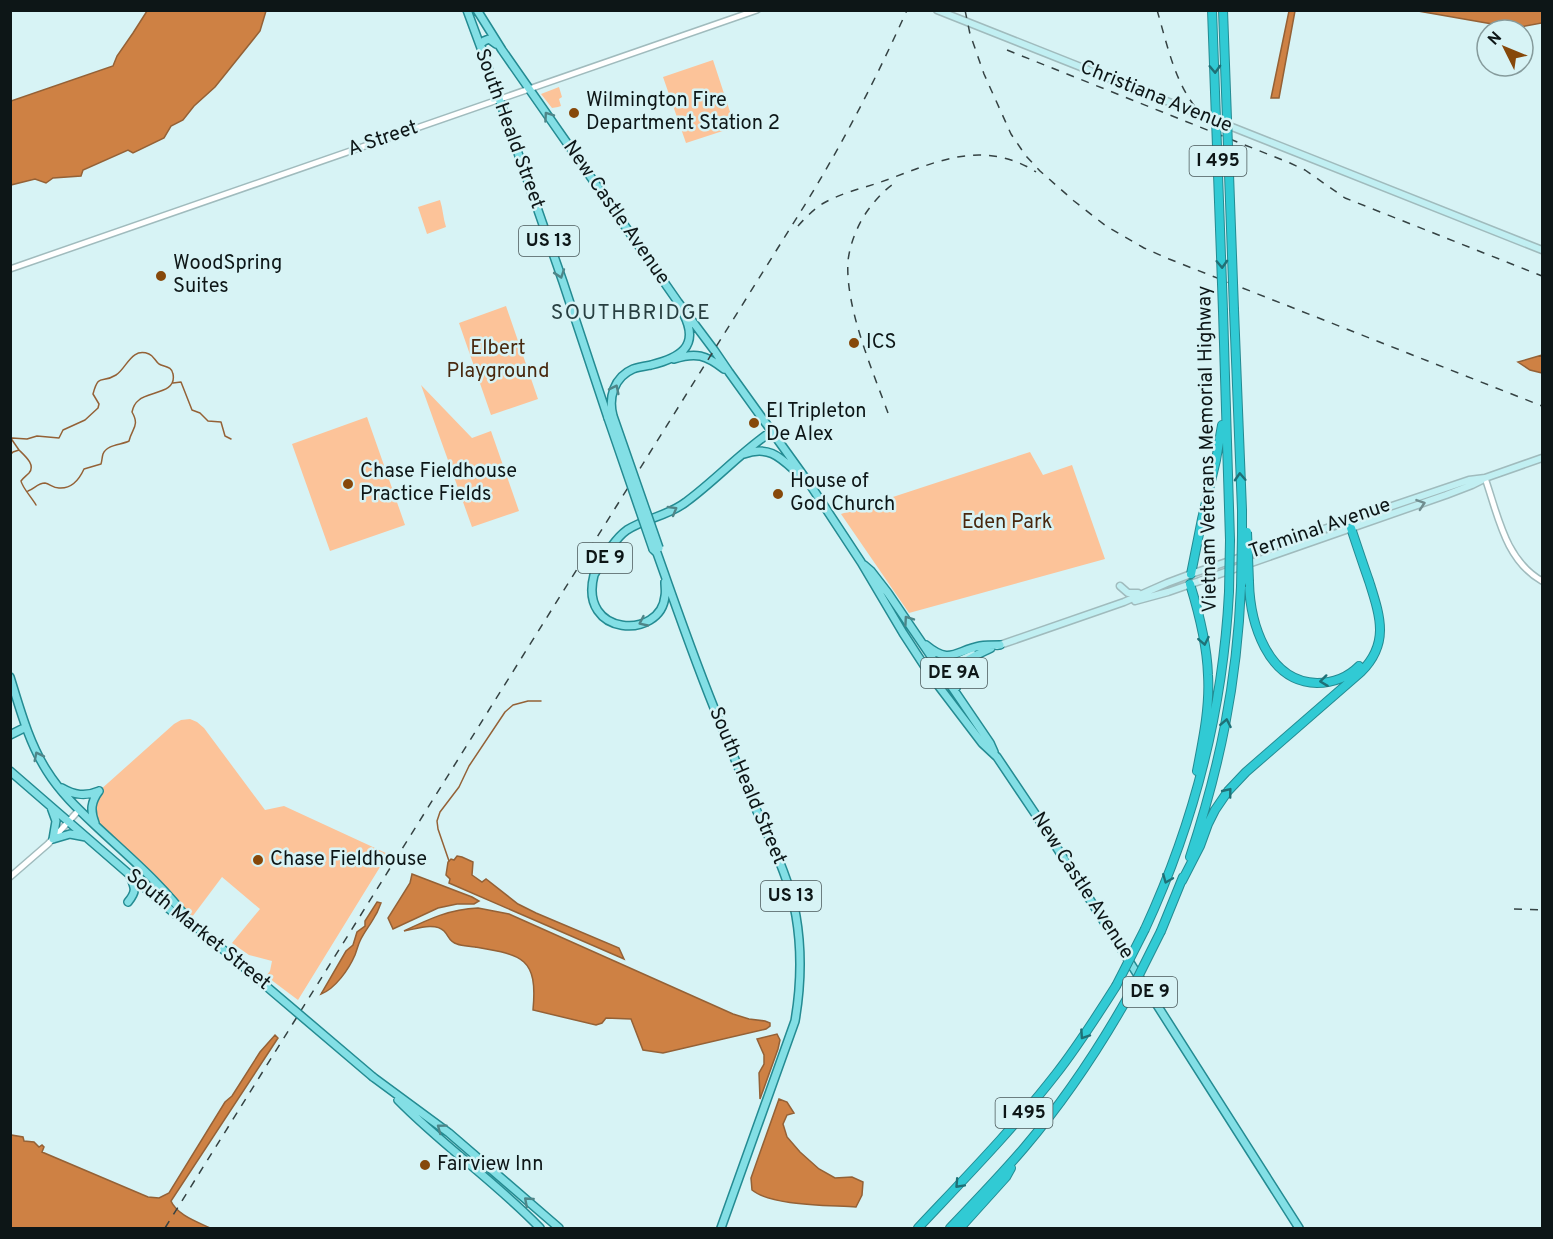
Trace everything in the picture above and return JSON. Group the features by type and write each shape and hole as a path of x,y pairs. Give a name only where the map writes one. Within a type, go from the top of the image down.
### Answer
{"highway":[{"name":"Vietnam Veterans Memorial Highway","path":"918,1228 1051,1081 1083,1038 1116,986 1160,895 1199,784 1214,716 1226,634 1230,540 1212,10"},
{"name":"Vietnam Veterans Memorial Highway","path":"950,1228 1025,1147 1080,1075 1128,997 1161,931 1182,880 1205,812 1225,731 1237,649 1244,534 1223,10"},
{"path":"1191,574 1220,442 1225,385"},
{"path":"1244,534 1251,608 1258,632 1268,653 1279,666 1296,678 1312,682 1328,682 1348,675 1360,666 1374,643 1376,628 1373,608 1348,529"},
{"path":"1182,880 1200,846 1212,814 1232,786 1361,672 1375,653 1380,634 1379,613 1348,529"},
{"path":"1185,828 1202,743 1209,675 1206,646 1190,584"},
{"path":"960,1228 1005,1177 1025,1147"}],"main road":[{"name":"South Heald Street","path":"466,10 567,292 664,574 709,696 789,887 796,915 801,972 795,1021 722,1228"},
{"name":"New Castle Avenue","path":"477,10 502,50 678,302 811,486 931,676 982,743 997,758"},
{"name":"Christiana Avenue","path":"937,10 1542,250"},
{"path":"482,52 484,41 489,39 502,50"},
{"name":"US 13","path":"654,364 678,354 689,343 690,328 678,302"},
{"path":"654,364 695,354 709,358 729,372"},
{"name":"South Heald Street","path":"610,417 613,389 624,375 634,369 654,364"},
{"path":"737,458 772,431"},
{"name":"DE 9","path":"664,574 664,603 658,613 646,622 631,627 616,625 604,617 595,605 592,589 594,575 620,537 633,528 667,514 686,502 737,458 755,451 770,453 783,461 811,486"},
{"name":"Terminal Avenue","path":"1124,602 1168,592 1446,495 1485,478 1542,458"},
{"name":"Terminal Avenue","path":"931,676 958,660 1124,602 1191,574 1346,520 1469,480 1485,478"},
{"path":"1346,520 1348,529"},
{"name":"New Castle Avenue","path":"861,562 888,593 990,743 997,758 1072,869 1299,1228"},
{"path":"1190,584 1191,574"},
{"path":"1120,586 1126,592 1136,594 1167,583"},
{"path":"922,642 934,652 945,656 981,646 1000,645"},
{"name":"DE 9A","path":"970,714 954,685 954,674 957,668 964,663 991,648"},
{"path":"10,677 26,727 38,755 55,783 79,810 157,883 189,921"},
{"path":"10,735 26,727"},
{"name":"South Market Street","path":"10,771 175,914 189,921 386,1087 449,1133 559,1228"},
{"path":"55,783 73,794 88,795 99,791 91,807 96,825"},
{"path":"50,804 56,821 53,839 70,834 87,837"},
{"path":"128,902 135,890 129,873"},
{"name":"South Market Street","path":"386,1087 445,1144 509,1198 540,1228"}],"street":[{"name":"A Street","path":"10,269 757,10"},
{"path":"1485,478 1508,543 1517,559 1529,572 1542,581"},
{"path":"10,877 53,839 79,810"}],"green space":[{"path":"713,60 735,127 686,143 663,77"},
{"path":"559,87 562,97 559,99 561,106 552,108 541,94"},
{"path":"440,200 446,227 427,234 418,207"},
{"name":"Elbert Playground","path":"506,306 538,399 491,415 459,323"},
{"path":"421,385 472,438 491,431 519,511 472,527"},
{"name":"Chase Fieldhouse Practice Fields","path":"367,417 405,525 330,551 292,444"},
{"name":"Eden Park","path":"1030,452 1043,475 1072,465 1105,559 909,613 841,514"},
{"name":"Chase Fieldhouse","path":"190,719 204,728 265,810 284,806 388,854 298,1000 266,976 270,971 272,961 249,955 232,943 260,909 222,877 189,921 163,889 96,825 92,811 99,791 174,724"}],"shaded area":[{"path":"147,11 266,11 260,31 215,87 194,106 183,120 171,126 164,138 133,153 128,150 83,170 81,176 53,178 46,183 35,179 11,185 11,101 113,66 117,56"},
{"path":"1289,11 1295,11 1279,98 1271,98"},
{"path":"1418,11 1542,11 1542,23 1535,24 1535,18 1475,18 1475,21"},
{"path":"1542,355 1542,373 1530,370 1518,362"},
{"path":"457,856 473,862 472,875 482,882 486,879 518,904 536,913 619,948 624,959 449,883 450,879 446,875 448,862"},
{"path":"412,874 479,901 474,904 457,904 438,908 393,929 388,918 410,883"},
{"path":"377,902 381,903 378,911 349,966 336,983 321,994 346,951 353,945 357,932 365,926 365,921"},
{"path":"478,908 509,914 733,1014 765,1021 770,1023 770,1026 766,1029 663,1053 643,1050 631,1019 606,1018 602,1023 596,1025 533,1010 533,979 529,969 515,956 454,943 444,931 436,927 404,931 449,913"},
{"path":"777,1034 780,1040 778,1049 760,1099 759,1073 764,1064 764,1055 757,1039"},
{"path":"275,1035 278,1038 171,1201 183,1214 210,1228 11,1228 11,1135 23,1137 24,1141 34,1142 39,1147 42,1145 44,1147 42,1152 148,1197 159,1198 169,1193 225,1102 232,1096 260,1052"},
{"path":"779,1099 787,1102 794,1113 787,1115 783,1124 787,1137 800,1152 819,1169 835,1178 852,1177 863,1182 862,1195 856,1207 786,1202 752,1190 751,1178"}],"waterway":[{"path":"12,438 27,439 37,436 59,438 63,430 85,420 98,408 99,404 93,394 97,383 116,375 138,353 151,355 159,364 172,371 171,385 143,397 134,405 132,412 135,424 129,441 108,448 103,454 101,464 84,469 71,485 59,488 43,483 28,491"},
{"path":"173,383 181,382 192,410 200,413 208,421 221,422 225,436 231,439"},
{"path":"10,437 19,450 10,455"},
{"path":"19,450 29,461 31,467 29,473 21,481 36,505"},
{"path":"449,861 438,829 437,821 440,812 459,787 469,766 505,712 513,705 528,701 541,701"}],"railway":[{"path":"165,1228 806,203 860,108 907,10"},
{"path":"965,10 970,34 984,74 1011,134 1040,171 1106,226 1144,248 1169,259 1542,406"},
{"path":"1157,10 1172,60 1185,91 1205,118 1219,129"},
{"path":"1007,50 1290,163 1305,170 1345,198 1542,276"},
{"path":"798,226 819,206 835,197 953,158 994,156 1009,159 1036,172"},
{"path":"888,413 855,318 848,279 848,261 853,241 864,215 882,194 898,181"},
{"path":"1514,909 1542,910"}],"place":[{"name":"Wilmington Fire Department Station 2","path":"574,113"},
{"name":"WoodSpring Suites","path":"161,276"},
{"name":"ICS","path":"854,343"},
{"name":"El Tripleton De Alex","path":"754,423"},
{"name":"Chase Fieldhouse Practice Fields","path":"348,484"},
{"name":"House of God Church","path":"778,494"},
{"name":"Chase Fieldhouse","path":"258,860"},
{"name":"Fairview Inn","path":"425,1165"}],"district":[{"name":"SOUTHBRIDGE","path":"631,313"}]}
